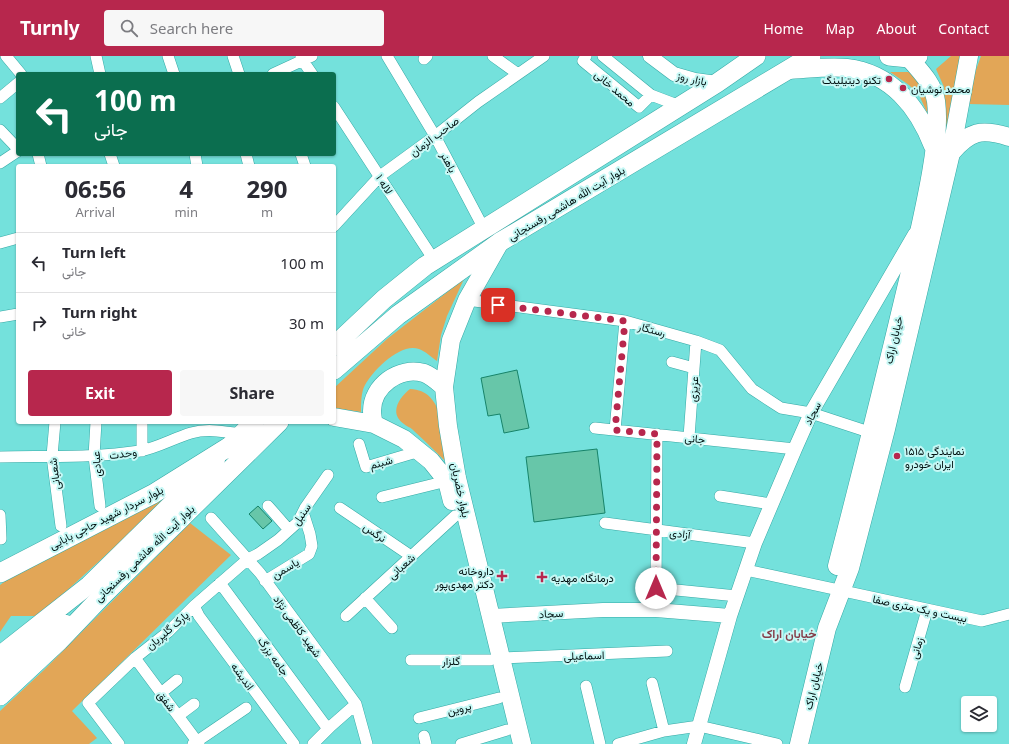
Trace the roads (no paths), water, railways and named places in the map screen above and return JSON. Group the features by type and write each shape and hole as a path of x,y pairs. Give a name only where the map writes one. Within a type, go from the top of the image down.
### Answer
{"highway":[{"name":"بلوار آیت الله هاشمی رفسنجانی","path":"336,344 384,299 434,260 717,83 756,56"},
{"name":"بلوار آیت الله هاشمی رفسنجانی","path":"336,368 398,315 500,242 811,56"},
{"path":"889,56 913,57"},
{"name":"بلوار آیت الله هاشمی رفسنجانی","path":"102,596 277,424"},
{"name":"بلوار سردار شهید حاجی بابایی","path":"0,572 153,494 242,434"},
{"path":"0,696 59,641 102,596"}],"main road":[{"name":"خیابان اراک","path":"799,744 837,589 921,223 943,152 969,56"},
{"name":"خیابان اراک","path":"837,589 850,568 886,429 943,152 936,122 936,100 932,86 913,57"},
{"path":"788,70 847,68 873,75 898,91 910,103 943,152 976,133 998,133 1009,137"},
{"name":"بلوار خضریان","path":"500,242 466,300 451,340 444,387 448,426 457,478 491,616 499,698 508,737"},
{"path":"374,424 372,411 374,399 380,388 388,379 400,374 412,372 424,373 435,379 444,387"},
{"name":"بلوار خضریان","path":"336,417 374,424 404,439 431,461 447,482 455,516 522,744"},
{"name":"بلوار آیت الله هاشمی رفسنجانی","path":"0,655 89,585 242,434"},
{"name":"بلوار آیت الله هاشمی رفسنجانی","path":"0,675 102,596"}],"street":[{"path":"6,56 19,72"},
{"path":"96,56 100,72"},
{"path":"168,56 173,72"},
{"path":"233,56 238,72"},
{"name":"باهنر","path":"387,56 436,136 484,229"},
{"path":"493,56 518,74"},
{"name":"صاحب الزمان","path":"336,224 380,176 436,136 478,102 544,56"},
{"name":"محمد خانی","path":"586,56 583,61 639,107 651,95"},
{"name":"محمد خانی","path":"603,56 651,95 680,106"},
{"name":"بازار روز","path":"650,56 674,74 695,80 717,83"},
{"path":"277,72 305,58 311,72"},
{"path":"0,98 16,85"},
{"name":"لاله ۱","path":"336,110 434,260"},
{"path":"0,130 16,148"},
{"path":"0,163 16,151"},
{"name":"سجاد","path":"694,744 730,616 755,543 771,504 811,413 921,223"},
{"path":"0,243 16,239"},
{"name":"رستگار","path":"466,300 625,321 696,340 720,350 752,389 781,408 811,413 872,433"},
{"path":"0,317 16,314"},
{"path":"615,430 625,321"},
{"name":"عزیزی","path":"689,437 696,340"},
{"path":"672,362 694,368"},
{"name":"شعبانی","path":"55,424 52,456 61,526"},
{"name":"عبادی","path":"96,424 94,456 100,506"},
{"path":"142,424 142,451"},
{"name":"جانی","path":"595,428 795,449"},
{"name":"وحدت","path":"0,458 94,456 142,451 193,432 216,430 242,434"},
{"path":"657,434 656,588 737,596"},
{"name":"شبنم","path":"359,444 366,467 420,451"},
{"name":"سنبل","path":"248,559 258,554 298,522 328,475"},
{"path":"382,496 447,482"},
{"path":"720,496 771,504"},
{"path":"268,506 289,530"},
{"name":"نرگس","path":"340,508 411,556"},
{"name":"یاسمن","path":"265,581 309,554 312,546 303,512"},
{"path":"0,515 1,539"},
{"name":"شعبانی","path":"346,616 455,516"},
{"name":"شهید کاظمی نژاد","path":"211,518 248,559 356,704 367,744"},
{"name":"آزادی","path":"605,523 755,543"},
{"name":"پارک گلپریان","path":"118,744 88,703 135,658 168,632 194,606 248,559"},
{"name":"بیست و یک متری صفا","path":"746,570 982,621 1009,614"},
{"name":"جامه بزرگ","path":"220,583 328,729"},
{"path":"365,598 392,628"},
{"name":"اندیشه","path":"194,606 199,616 294,744"},
{"name":"سجاد","path":"491,616 603,610 656,610 730,616"},
{"name":"زمانی","path":"905,687 927,610"},
{"name":"اسماعیلی","path":"496,659 667,651"},
{"name":"شفق","path":"135,658 196,743"},
{"name":"گلزار","path":"412,660 496,659"},
{"path":"161,693 177,680"},
{"path":"652,683 664,731"},
{"path":"586,686 600,744"},
{"name":"پروین","path":"419,718 499,698"},
{"path":"178,716 194,704"},
{"path":"313,744 356,704"},
{"path":"196,743 246,708"},
{"path":"618,744 664,731 699,726 777,744"},
{"path":"461,744 508,737"}],"place":[{"name":"تکنو دیتیلینگ","path":"889,79"},
{"name":"محمد نوشیان","path":"903,88"},
{"name":"نمایندگی ۱۵۱۵ ایران خودرو","path":"897,456"},
{"name":"داروخانه دکتر مهدی‌پور","path":"502,576"},
{"name":"درمانگاه مهدیه","path":"542,577"}],"district":[{"name":"خیابان اراک","path":"789,633"}]}
